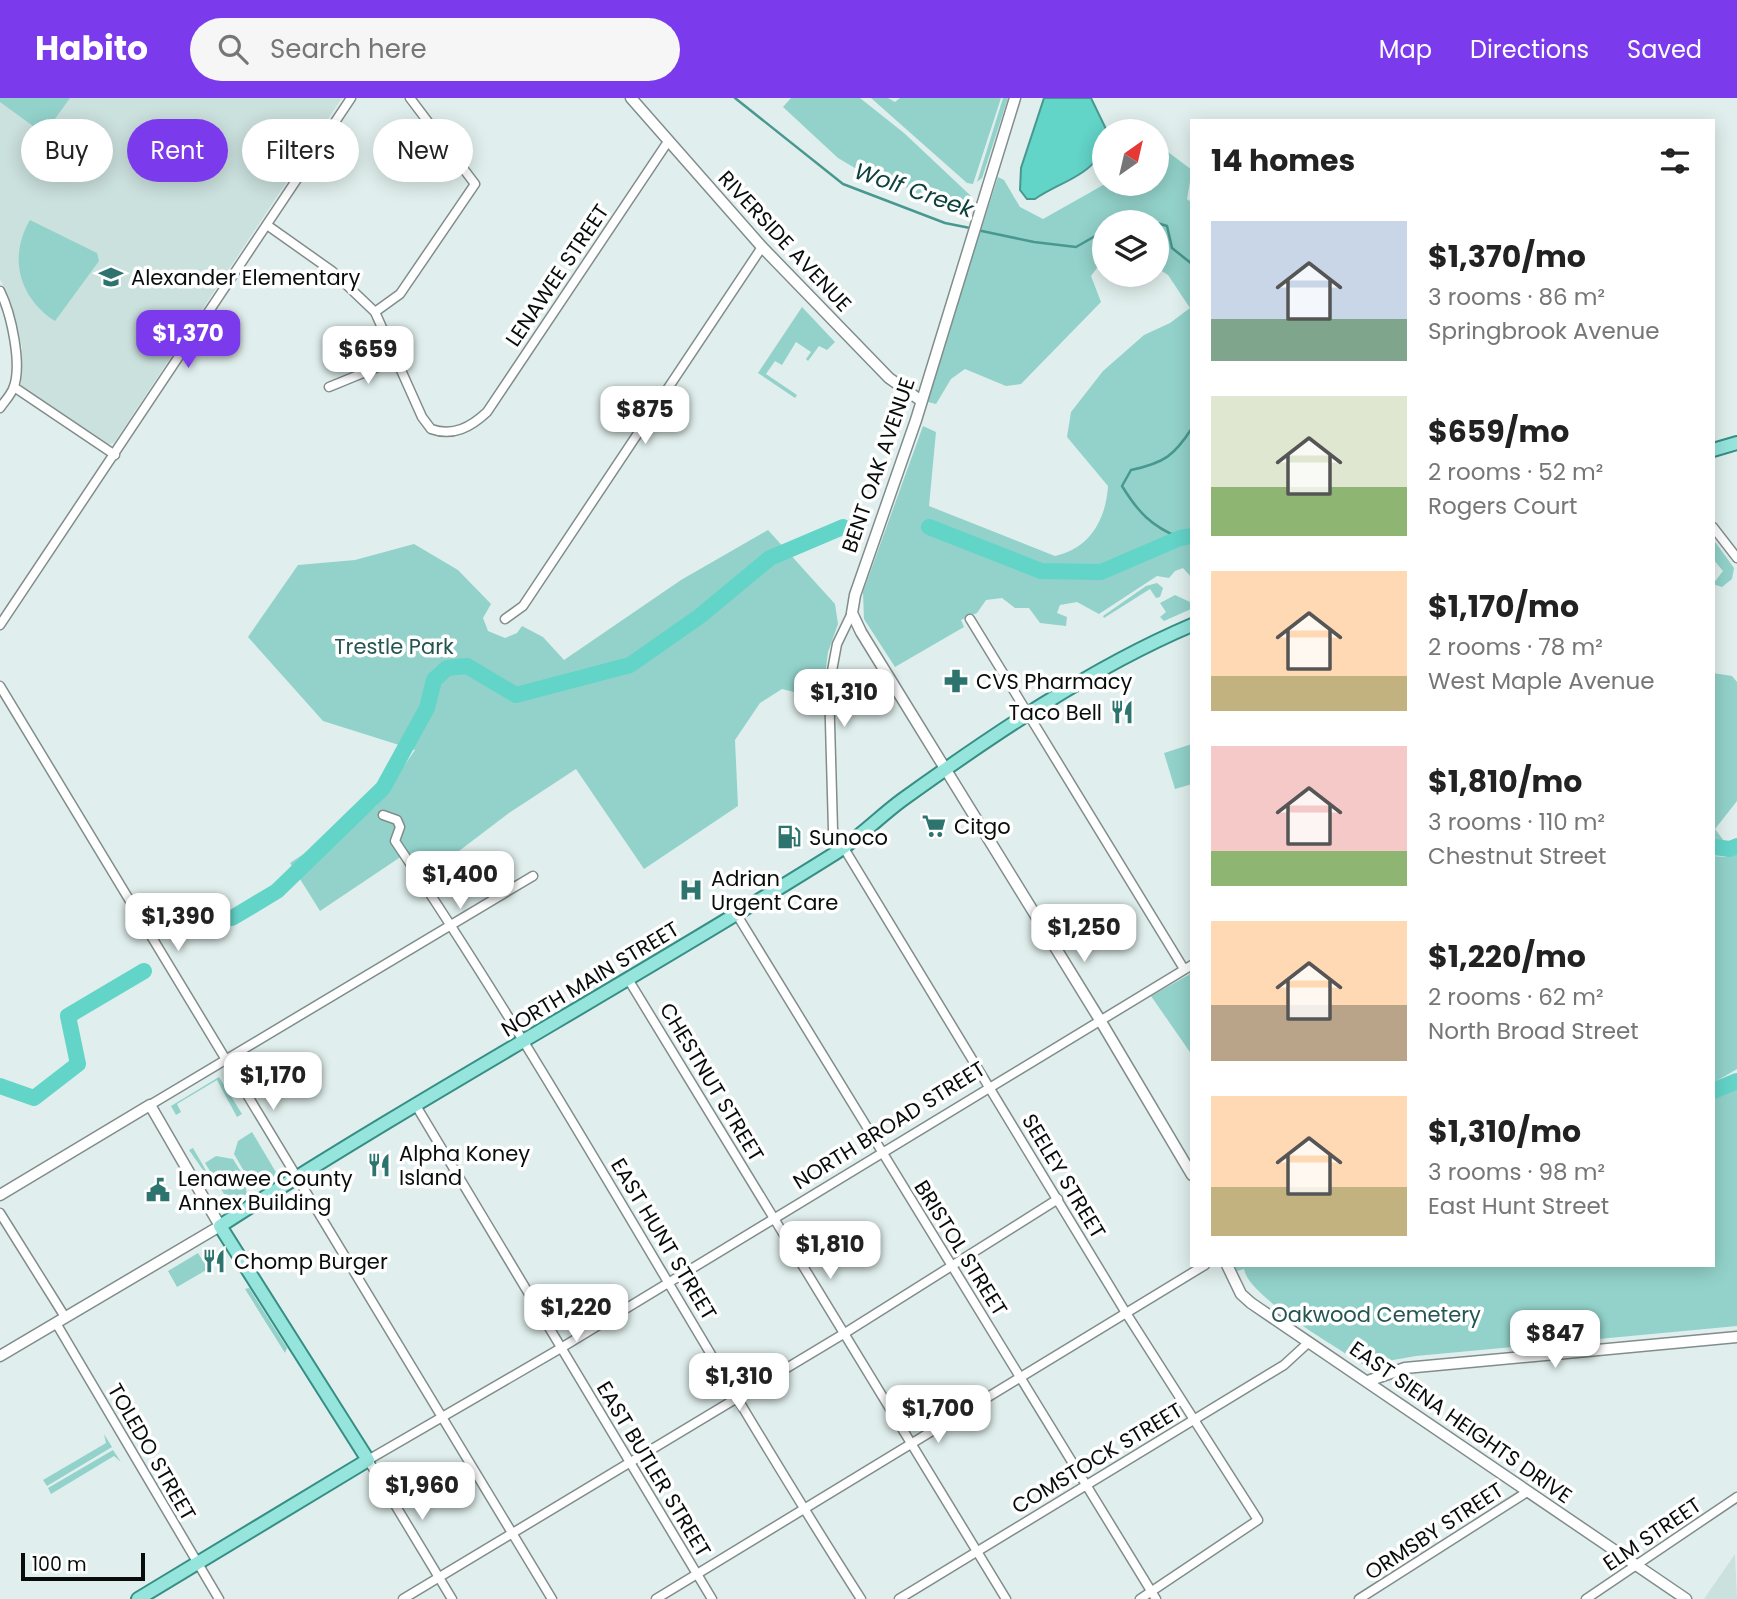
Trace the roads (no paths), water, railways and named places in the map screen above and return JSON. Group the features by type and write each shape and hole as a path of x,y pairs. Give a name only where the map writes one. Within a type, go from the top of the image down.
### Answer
{"main road":[{"path":"1715,449 1737,443"},
{"name":"NORTH MAIN STREET","path":"220,1226 415,1104 737,915 844,848 901,801 1095,671 1190,626"},
{"path":"220,1226 368,1460"},
{"name":"NORTH BROAD STREET","path":"138,1599 368,1460"}],"street":[{"path":"0,625 351,98"},
{"path":"376,312 400,294 475,184 410,98"},
{"name":"RIVERSIDE AVENUE","path":"631,98 667,143 762,247 889,378 920,400"},
{"name":"BENT OAK AVENUE","path":"844,848 833,830 831,814 829,687 837,644 852,613 872,542 978,221 1015,98"},
{"name":"LENAWEE STREET","path":"395,359 411,398 431,429 450,433 474,425 487,412 667,143"},
{"path":"267,225 332,271 376,312 395,359 329,387"},
{"path":"505,619 523,606 762,247"},
{"path":"0,291 12,323 14,387 0,408"},
{"path":"14,387 115,456"},
{"path":"1715,530 1737,558"},
{"path":"852,613 861,632 1190,1172"},
{"path":"970,619 1188,967"},
{"path":"0,686 227,1060 295,1178 552,1599"},
{"name":"EAST HUNT STREET","path":"383,815 397,820 400,827 395,841 524,1041 736,1397 861,1599"},
{"name":"SEELEY STREET","path":"844,848 1126,1312 1258,1520 1154,1596"},
{"path":"0,1195 533,876"},
{"name":"BRISTOL STREET","path":"737,915 1154,1596"},
{"name":"NORTH BROAD STREET","path":"368,1460 561,1348 1188,967"},
{"name":"CHESTNUT STREET","path":"628,979 1006,1599"},
{"name":"EAST BUTLER STREET","path":"415,1104 712,1599"},
{"path":"150,1105 220,1226"},
{"path":"403,1599 628,1461 845,1333 1058,1199"},
{"name":"TOLEDO STREET","path":"0,1213 219,1599"},
{"name":"NORTH MAIN STREET","path":"0,1356 220,1226"},
{"path":"656,1599 1202,1267"},
{"name":"EAST SIENA HEIGHTS DRIVE","path":"1228,1267 1241,1294 1686,1599"},
{"path":"1368,1381 1405,1367 1737,1337"},
{"name":"COMSTOCK STREET","path":"899,1599 1284,1365 1309,1342"},
{"path":"368,1460 452,1599"},
{"name":"ORMSBY STREET","path":"1359,1599 1527,1492"},
{"name":"ELM STREET","path":"1586,1599 1737,1497"},
{"path":"1140,1599 1154,1596"}],"waterway":[{"name":"Wolf Creek","path":"735,98 843,184 945,223 970,228"},
{"name":"Wolf Creek","path":"977,230 1034,242 1076,247 1092,238"},
{"name":"Wolf Creek","path":"1169,235 1172,248 1190,262"},
{"name":"Wolf Creek","path":"1180,538 1146,517 1122,486 1131,470 1167,457 1190,431"},
{"path":"232,918 277,891 383,788 427,708 434,680 447,668 467,666 516,695 630,665 700,616 770,558 843,527"},
{"path":"929,527 1041,571 1101,572 1180,538 1190,536"},
{"path":"1715,847 1730,849 1737,846"},
{"path":"0,1086 34,1098 78,1064 68,1016 144,971"},
{"path":"1715,1090 1737,1081"}],"place":[{"name":"Alexander Elementary","path":"111,277"},
{"name":"CVS Pharmacy","path":"956,681"},
{"name":"Taco Bell","path":"1122,712"},
{"name":"Citgo","path":"934,826"},
{"name":"Sunoco","path":"789,837"},
{"name":"Adrian Urgent Care","path":"691,890"},
{"name":"Alpha Koney Island","path":"379,1165"},
{"name":"Lenawee County Annex Building","path":"158,1190"},
{"name":"Chomp Burger","path":"214,1261"}],"park label":[{"name":"Trestle Park","path":"394,646"},
{"name":"Oakwood Cemetery","path":"1376,1314"}]}
